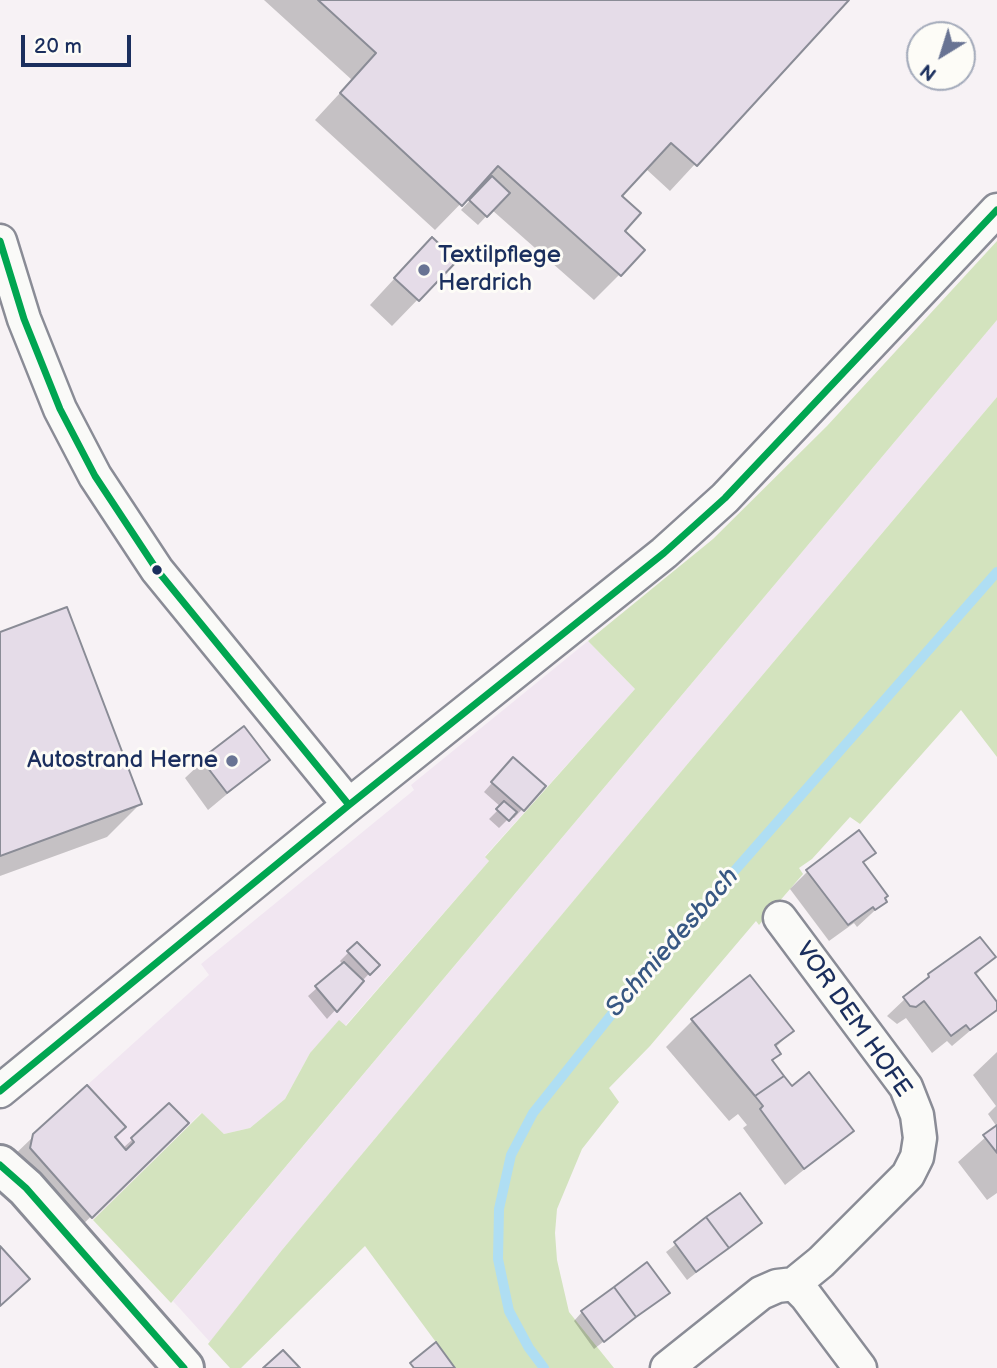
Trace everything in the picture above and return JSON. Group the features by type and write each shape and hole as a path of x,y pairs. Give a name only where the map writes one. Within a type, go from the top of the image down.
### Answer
{"street":[{"path":"0,1091 349,805 664,553 725,498 997,210"},
{"path":"0,241 12,323 95,476 150,559 349,805"},
{"name":"VOR DEM HOFE","path":"667,1368 761,1293 777,1286 794,1284 821,1262 908,1175 917,1157 920,1138 917,1115 906,1087 780,918"},
{"path":"0,1165 26,1188 184,1368"},
{"path":"794,1284 860,1368"}],"shaded area":[{"path":"997,320 997,397 282,1250 210,1342 173,1301"},
{"path":"588,641 635,689 485,856 489,861 345,1026 339,1021 310,1053 285,1099 250,1128 224,1134 201,1113 93,1220 31,1151 33,1134 209,975 201,964 414,790 411,785"}],"green space":[{"path":"997,241 997,320 171,1303 93,1220 202,1113 224,1134 250,1128 285,1099 310,1053 339,1020 346,1026 489,861 485,857 635,689 588,641 713,539 827,426"},
{"path":"997,397 997,757 961,710 860,824 850,817 812,859 799,868 803,874 759,925 756,921 650,1046 609,1088 619,1102 582,1149 557,1209 555,1233 557,1260 569,1312 614,1368 455,1368 365,1246 241,1368 230,1368 208,1344 282,1250"}],"building":[{"path":"318,0 849,0 697,166 671,143 622,196 641,213 625,231 645,250 621,276 498,166 462,206 340,93 376,53"},
{"path":"492,176 510,193 487,217 469,200"},
{"path":"432,237 457,261 419,301 394,278"},
{"path":"67,607 142,804 0,856 0,632"},
{"path":"244,726 270,760 227,793 201,759"},
{"path":"513,757 546,786 524,811 491,782"},
{"path":"504,801 517,812 509,821 496,809"},
{"path":"859,830 876,853 863,862 888,896 885,898 887,902 875,910 873,907 848,925 806,870"},
{"path":"980,937 996,957 975,973 997,1002 997,1010 970,1030 966,1025 951,1036 924,1001 916,1007 910,1006 903,997 929,977 928,974"},
{"path":"357,942 380,965 370,975 347,951"},
{"path":"344,962 364,981 337,1012 315,986"},
{"path":"750,975 794,1031 775,1045 781,1054 772,1060 784,1076 755,1096 691,1019"},
{"path":"809,1072 854,1131 804,1169 760,1109 763,1106 755,1096 784,1076 792,1086"},
{"path":"87,1085 126,1127 115,1137 126,1150 134,1142 131,1138 169,1103 189,1123 92,1218 30,1148 33,1134"},
{"path":"997,1125 997,1153 983,1135"},
{"path":"740,1193 762,1223 729,1248 706,1217"},
{"path":"706,1217 729,1248 696,1272 674,1242"},
{"path":"0,1246 30,1279 0,1306"},
{"path":"647,1262 670,1293 636,1317 614,1287"},
{"path":"614,1287 636,1317 604,1342 581,1311"},
{"path":"436,1342 455,1368 414,1368 410,1363"},
{"path":"283,1350 300,1368 263,1368"}],"waterway":[{"name":"Schmiedesbach","path":"544,1368 529,1348 509,1311 498,1259 499,1209 511,1155 533,1113 643,975 997,572"}],"transit line":[{"path":"0,1091 349,805 664,553 725,498 997,210"},
{"path":"0,241 24,319 60,409 95,476 157,570 349,805"},
{"path":"0,1165 26,1188 184,1368"}],"place":[{"name":"Textilpflege Herdrich","path":"424,270"},
{"name":"Autostrand Herne","path":"232,761"}]}
